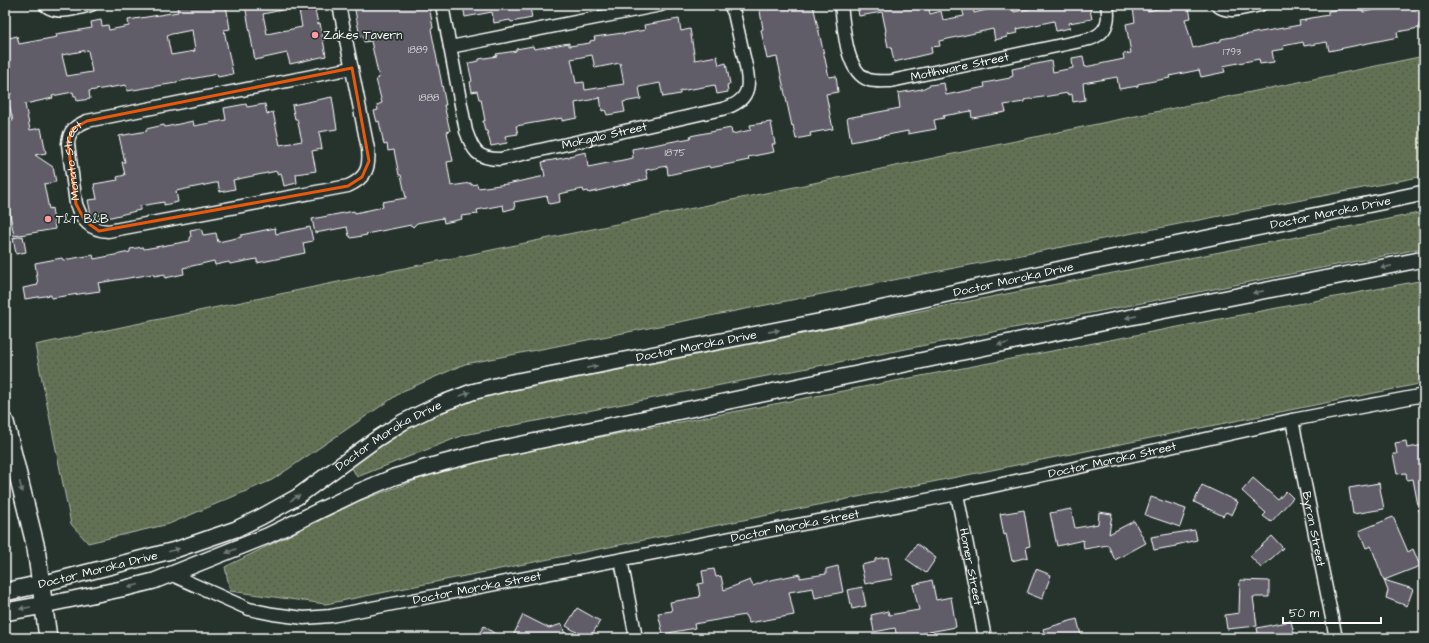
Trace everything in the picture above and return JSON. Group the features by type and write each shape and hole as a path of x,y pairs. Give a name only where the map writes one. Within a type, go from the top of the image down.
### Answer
{"main road":[{"path":"5,422 36,548 48,638"},
{"name":"Doctor Moroka Drive","path":"5,592 41,584"},
{"name":"Doctor Moroka Drive","path":"5,612 44,605"}],"street":[{"path":"45,5 64,11 92,5"},
{"name":"Monato Street","path":"340,5 368,149 369,161 367,170 356,182 348,186 108,231 99,231 93,228 84,221 79,212 76,204 68,144 68,137 72,129 78,125 87,121 352,68"},
{"name":"Mokgalo Street","path":"442,5 466,131 470,144 478,155 488,159 500,159 722,109 739,102 746,92 749,80 734,13 730,5"},
{"path":"450,47 661,5"},
{"name":"Motlhware Street","path":"840,5 847,48 852,62 858,72 868,80 878,82 891,81 1097,37 1107,25 1107,5"},
{"path":"1217,5 1229,10 1260,5"},
{"name":"Doctor Moroka Drive","path":"41,584 175,550 236,529 297,497 375,440 403,422 438,405 472,392 507,383 838,318 1097,261 1424,193"},
{"name":"Doctor Moroka Drive","path":"44,605 154,581 267,536 358,492 394,478 442,463 489,451 1101,323 1424,259"},
{"name":"Doctor Moroka Street","path":"170,574 249,609 304,618 331,616 957,494 1292,420 1424,395"},
{"name":"Byron Street","path":"1292,420 1336,638"},
{"name":"Homer Street","path":"957,494 986,638"},
{"path":"621,560 636,638"}],"highlighted area":[{"path":"352,68 369,161 362,177 348,186 99,231 85,221 76,204 68,144 72,129 87,121"}],"green space":[{"path":"1424,56 1424,176 465,364 403,391 272,480 169,524 88,543 71,524 35,345"},
{"path":"1424,212 1424,248 464,435 357,477 351,466 414,425 471,399"},
{"path":"1424,280 1424,383 326,604 230,591 225,567 359,501 460,464"}],"building":[{"path":"177,5 226,5 230,29 224,30 233,74 218,77 217,74 176,83 127,91 126,85 89,91 90,99 77,101 73,92 52,96 53,98 25,104 30,130 41,128 46,153 35,155 53,167 56,182 44,184 49,209 52,208 55,229 14,236 5,187 5,123 13,121 7,95 11,94 5,74 5,39 17,36 19,44 57,37 56,34 92,28 91,22 101,20 102,26 108,25 109,30 129,26 128,20 178,12","holes":["192,30 195,51 171,55 167,35","88,50 92,72 67,76 62,55"]},
{"path":"245,5 282,5 282,10 263,14 267,34 302,27 298,5 314,5 318,24 320,23 326,56 290,64 287,53 255,60"},
{"path":"354,5 429,5 433,28 431,29 450,131 447,132 453,161 447,162 451,186 471,183 471,185 477,184 478,188 507,184 545,176 542,162 586,152 588,167 633,158 632,149 691,138 690,136 731,128 732,134 751,130 750,125 771,122 775,144 772,144 774,152 748,157 749,160 710,168 709,166 668,175 667,166 646,170 648,179 589,193 588,191 584,192 583,189 559,194 560,202 549,204 547,196 514,202 515,208 504,211 503,205 477,210 478,214 461,216 462,219 444,223 443,218 417,223 413,227 411,225 351,238 347,227 315,233 312,219 354,211 355,213 383,207 382,202 406,198 401,175 399,175 394,150 388,151 387,144 384,145 379,121 377,122 374,111 378,110 377,105 382,103 376,79 379,78 371,41 364,42 363,36 360,37"},
{"path":"463,5 525,5 526,8 530,7 532,18 511,22 510,20 494,23 492,12 465,17"},
{"path":"759,5 813,5 829,77 836,76 838,92 826,94 833,129 810,133 811,136 796,139 777,57 767,59 761,30 763,29"},
{"path":"857,5 928,5 930,14 941,11 943,20 964,16 962,8 973,6 974,13 998,7 998,5 1012,5 1014,12 1043,6 1042,5 1089,5 1092,19 1069,23 1070,28 1056,31 1054,21 1017,29 1018,33 1007,35 1007,37 995,40 993,29 939,41 940,46 931,47 932,53 894,62 891,47 888,47 882,12 859,16"},
{"path":"1146,5 1147,11 1178,5 1186,5 1186,8 1189,8 1191,18 1185,19 1193,48 1221,41 1221,39 1300,25 1299,21 1328,15 1328,11 1347,8 1346,5 1362,5 1363,12 1401,5 1416,5 1416,8 1422,7 1424,23 1419,24 1419,28 1397,32 1398,37 1329,51 1327,42 1304,46 1303,42 1283,46 1284,49 1272,51 1274,62 1260,64 1259,59 1223,66 1225,72 1201,77 1199,70 1169,76 1170,78 1138,84 1138,86 1119,89 1117,77 1083,83 1085,100 1073,102 1072,94 1068,95 1068,93 1024,100 1024,102 1004,105 1006,112 972,118 971,111 943,116 944,118 934,120 936,129 908,134 908,131 851,142 847,118 900,108 898,93 944,83 946,95 985,87 984,83 1010,78 1013,76 1012,69 1051,61 1053,72 1073,68 1072,58 1083,56 1085,67 1124,59 1123,54 1131,53 1126,24 1135,22 1133,8"},
{"path":"679,19 681,31 690,29 695,60 717,56 719,65 726,63 730,84 727,85 728,92 717,94 715,85 680,91 680,94 663,97 660,83 639,87 641,99 623,102 625,112 607,115 605,110 602,111 600,97 575,103 577,118 562,121 562,118 516,126 518,134 505,136 507,143 491,146 487,131 485,131 483,121 485,121 481,99 479,99 477,91 472,92 470,82 472,81 468,63 479,61 479,59 497,56 496,54 516,51 516,49 533,46 534,49 569,43 569,46 590,43 590,41 595,40 594,37 645,30 644,25","holes":["592,55 595,68 620,63 624,84 585,90 584,82 576,83 571,59"]},
{"path":"332,97 337,129 319,132 322,149 312,151 316,171 296,174 297,183 284,186 281,173 277,174 277,171 233,180 235,189 220,192 218,183 215,183 176,191 178,202 164,205 164,202 140,206 140,210 99,220 98,214 91,215 88,200 97,199 94,184 118,180 117,177 125,175 122,162 125,162 119,136 147,131 146,129 164,125 165,127 193,121 194,126 226,120 224,108 246,104 247,107 265,104 267,114 273,112 280,145 302,141 292,105"},
{"path":"310,227 313,241 303,243 305,253 257,263 257,259 215,265 214,261 183,268 184,274 165,278 165,274 154,276 153,274 98,283 100,291 51,298 51,295 25,299 23,288 38,285 35,263 62,258 63,260 93,255 94,259 130,252 130,249 143,247 144,249 190,241 190,230 201,228 203,235 216,233 218,242 241,237 241,235 275,228 276,234"},
{"path":"23,236 26,252 16,254 13,238"},
{"path":"1406,441 1407,448 1424,445 1424,511 1419,511 1413,479 1407,480 1406,473 1397,474 1393,454 1397,454 1395,443"},
{"path":"1253,478 1278,500 1286,491 1293,498 1271,522 1263,516 1266,513 1242,491"},
{"path":"1379,483 1384,509 1353,514 1349,488"},
{"path":"1202,485 1238,502 1232,515 1226,512 1223,516 1194,502"},
{"path":"1151,497 1186,509 1180,527 1145,515"},
{"path":"1071,509 1075,528 1098,524 1099,512 1112,514 1109,534 1134,521 1146,543 1115,560 1108,545 1084,549 1083,540 1057,546 1050,513"},
{"path":"1024,510 1030,546 1026,547 1028,557 1012,561 1006,534 1004,535 1000,514"},
{"path":"1393,517 1408,552 1413,549 1420,566 1384,580 1413,589 1407,606 1386,598 1388,591 1371,546 1366,548 1359,531"},
{"path":"1195,530 1197,540 1154,550 1151,537"},
{"path":"1272,536 1283,548 1261,568 1250,556"},
{"path":"917,544 936,558 926,573 906,559"},
{"path":"888,557 892,579 865,584 861,565 875,562 875,559"},
{"path":"838,566 843,592 815,598 813,588 789,592 794,615 749,623 745,615 694,624 695,628 663,634 658,613 672,611 670,602 700,597 698,584 704,583 702,571 714,569 716,577 721,576 724,590 750,580 753,586 766,581 800,574 800,578 826,574 826,569"},
{"path":"1036,569 1051,575 1042,599 1027,593"},
{"path":"932,580 936,600 951,597 956,627 897,638 895,628 874,632 871,615 888,611 889,615 919,610 913,585"},
{"path":"1240,580 1269,581 1269,597 1253,597 1257,626 1227,629 1225,615 1239,613"},
{"path":"862,587 866,606 852,609 848,590"},
{"path":"577,608 600,621 590,638 587,638 566,626"},
{"path":"523,615 549,628 562,624 565,635 571,638 512,638"},
{"path":"1077,619 1081,635 1071,638 1046,638 1043,629"},
{"path":"1291,621 1295,638 1259,638 1257,628"},
{"path":"484,626 501,638 476,638"}],"place":[{"name":"Zakes Tavern","path":"315,35"},
{"name":"T&T B&B","path":"48,219"}]}
